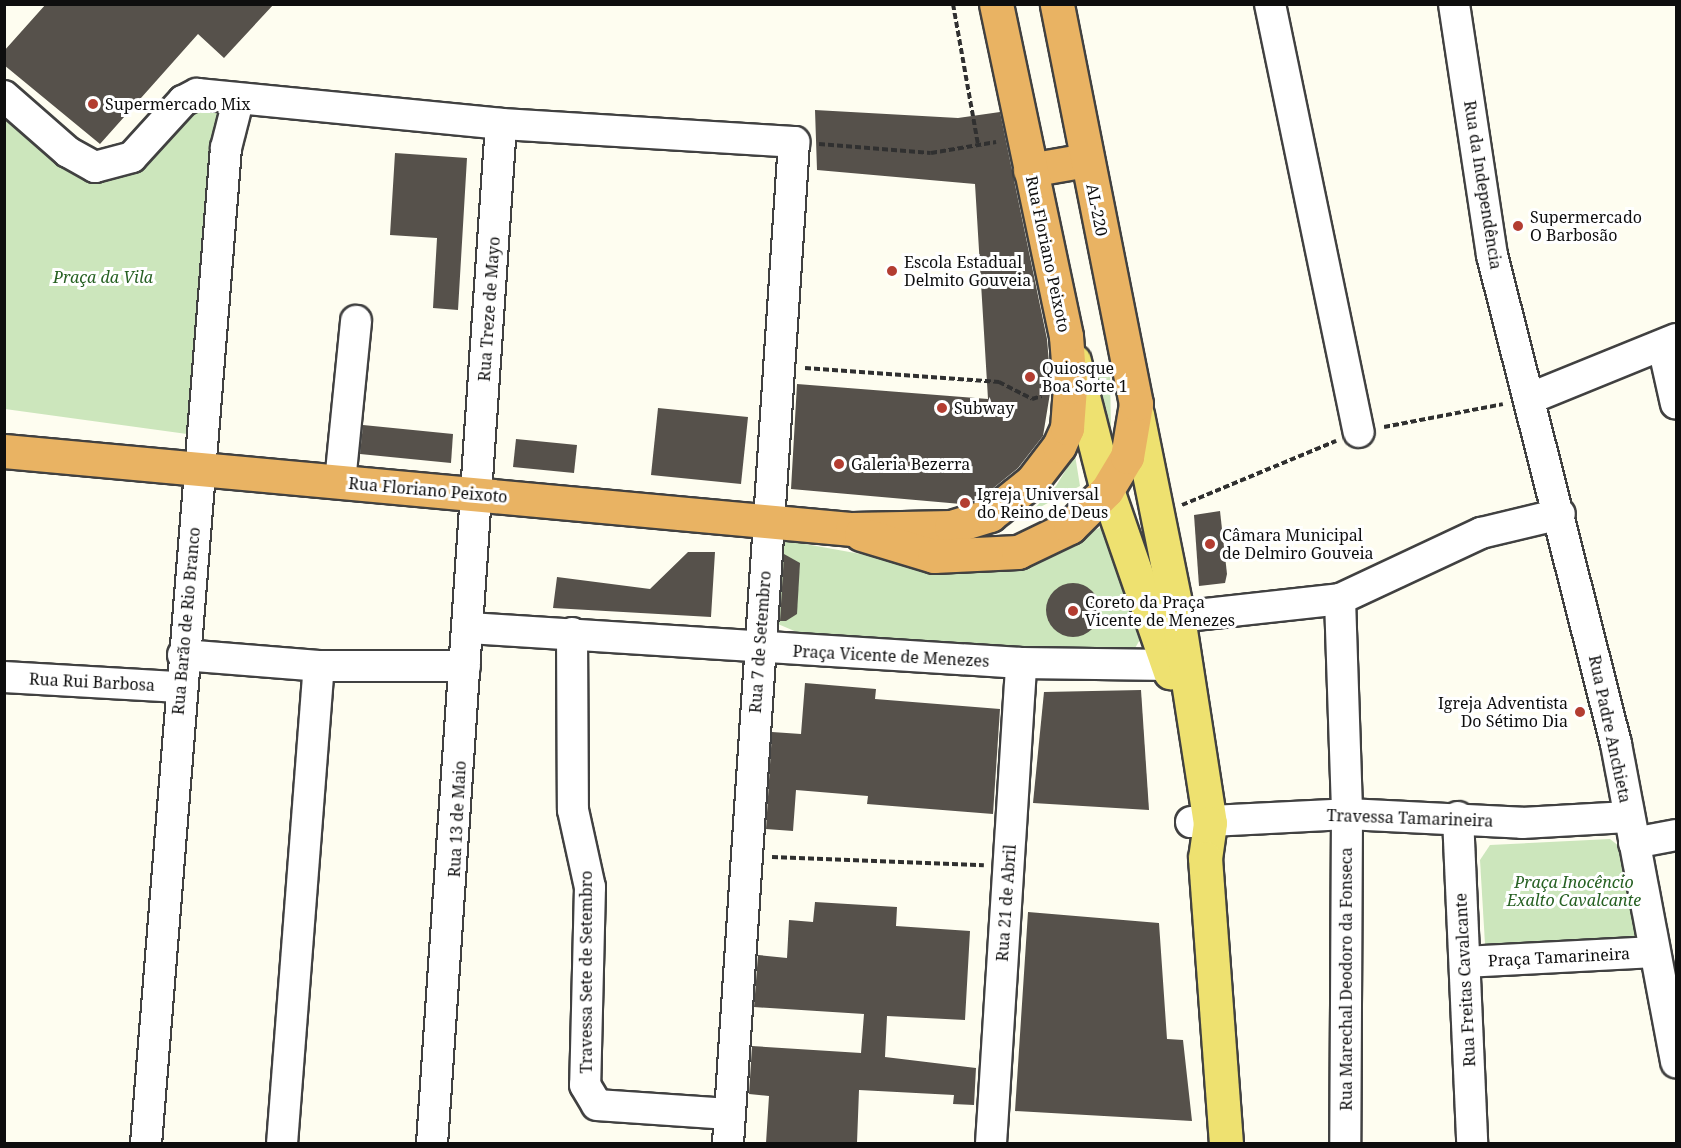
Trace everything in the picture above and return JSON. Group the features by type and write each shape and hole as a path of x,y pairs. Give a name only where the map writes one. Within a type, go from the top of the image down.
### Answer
{"highway":[{"name":"Rua Floriano Peixoto","path":"4,451 852,529 951,527 990,515 1032,481 1059,446 1067,428 1070,387 1066,336 996,4"},
{"name":"AL-220","path":"1057,4 1137,414"},
{"path":"1030,170 1087,160"},
{"name":"Rua Floriano Peixoto","path":"852,529 934,556 1018,552 1070,527 1107,490 1127,457 1137,414"}],"main road":[{"path":"1066,336 1107,490 1170,665 1201,822"},
{"path":"1137,414 1178,617 1205,858 1226,1143"}],"street":[{"path":"1270,4 1359,432"},
{"name":"Rua da Independência","path":"1454,4 1492,255 1531,398"},
{"path":"4,96 68,152 95,167 132,158 183,100 198,94 238,101 501,124 794,142"},
{"name":"Rua Barão de Rio Branco","path":"146,1143 180,687 226,148 238,101"},
{"name":"Rua Treze de Mayo","path":"478,494 501,124"},
{"name":"Rua 7 de Setembro","path":"728,1143 745,856 781,366 794,142"},
{"path":"340,482 356,321"},
{"path":"1531,398 1670,343 1677,404"},
{"name":"Rua Padre Anchieta","path":"1531,398 1560,514 1631,830 1677,1062"},
{"name":"Rua 13 de Maio","path":"432,1143 478,494"},
{"path":"1178,617 1340,599 1481,533 1560,514"},
{"name":"Rua Marechal Deodoro da Fonseca","path":"1340,599 1347,814 1345,1143"},
{"name":"Praça Vicente de Menezes","path":"469,628 1021,663 1170,665"},
{"name":"Travessa Sete de Setembro","path":"572,633 573,810 590,887 585,1085 597,1105 729,1114"},
{"path":"183,655 320,666 465,666"},
{"name":"Rua 21 de Abril","path":"991,1143 1021,663"},
{"path":"282,1143 320,666"},
{"name":"Rua Rui Barbosa","path":"4,677 180,687"},
{"name":"Travessa Tamarineira","path":"1201,822 1347,814 1458,818 1677,835"},
{"name":"Rua Freitas Cavalcante","path":"1458,818 1472,1143"},
{"name":"Praça Tamarineira","path":"1465,962 1654,952"}],"path":[{"path":"953,4 978,145"},
{"path":"794,142 931,153 1024,137"},
{"path":"781,366 999,382 1032,399 1070,387"},
{"path":"745,856 1008,866"}],"green space":[{"name":"Praça da Vila","path":"198,108 217,110 217,115 187,434 5,409 4,111 102,179 135,171"},
{"path":"1110,375 1111,428 1106,452 1090,379"},
{"path":"1075,455 1080,486 1031,512 1056,486"},
{"path":"1102,527 1146,629 1130,657 823,643 766,619 783,540 894,560 1020,563"},
{"name":"Praça Inocêncio Exalto Cavalcante","path":"1610,839 1624,850 1637,936 1630,940 1485,944 1480,860 1490,845"}],"building":[{"name":"Supermercado Mix","path":"46,4 274,4 224,58 198,34 100,144 4,65 4,51"},
{"path":"815,110 958,118 1000,112 1047,339 1051,387 1043,436 1018,468 981,498 961,504 791,489 797,384 988,399 975,184 817,170"},
{"path":"395,153 467,158 458,310 433,308 437,238 390,235"},
{"path":"658,408 748,417 741,484 651,475"},
{"path":"363,425 453,434 451,463 360,454"},
{"path":"516,439 577,445 574,473 513,467"},
{"name":"Câmara Municipal de Delmiro Gouveia","path":"1220,511 1227,574 1225,583 1199,586 1194,515"},
{"path":"688,552 715,552 711,617 553,608 557,577 650,589"},
{"path":"784,554 800,563 797,614 786,621 780,621"},
{"name":"Coreto da Praça Vicente de Menezes","path":"1073,583 1083,585 1092,591 1098,600 1100,610 1098,620 1092,629 1083,635 1073,637 1063,635 1054,629 1048,620 1046,610 1048,600 1054,591 1063,585"},
{"path":"805,683 876,689 875,699 1000,709 993,814 867,804 868,796 796,790 793,831 766,829 772,732 801,734"},
{"path":"1141,690 1149,810 1033,803 1044,692"},
{"path":"815,902 897,907 896,926 970,931 965,1020 887,1016 885,1057 976,1068 974,1105 953,1104 954,1095 859,1090 857,1143 766,1143 769,1096 749,1094 752,1046 861,1053 864,1014 754,1007 758,955 787,958 789,920 813,922"},
{"path":"1028,912 1159,923 1167,1039 1183,1040 1192,1121 1015,1111"}],"place":[{"name":"Supermercado Mix","path":"93,104"},
{"name":"Supermercado O Barbosão","path":"1518,226"},
{"name":"Escola Estadual Delmito Gouveia","path":"892,271"},
{"name":"Quiosque Boa Sorte 1","path":"1030,377"},
{"name":"Subway","path":"942,408"},
{"name":"Galeria Bezerra","path":"839,464"},
{"name":"Igreja Universal do Reino de Deus","path":"965,503"},
{"name":"Câmara Municipal de Delmiro Gouveia","path":"1210,544"},
{"name":"Coreto da Praça Vicente de Menezes","path":"1073,611"},
{"name":"Igreja Adventista Do Sétimo Dia","path":"1580,712"}]}
